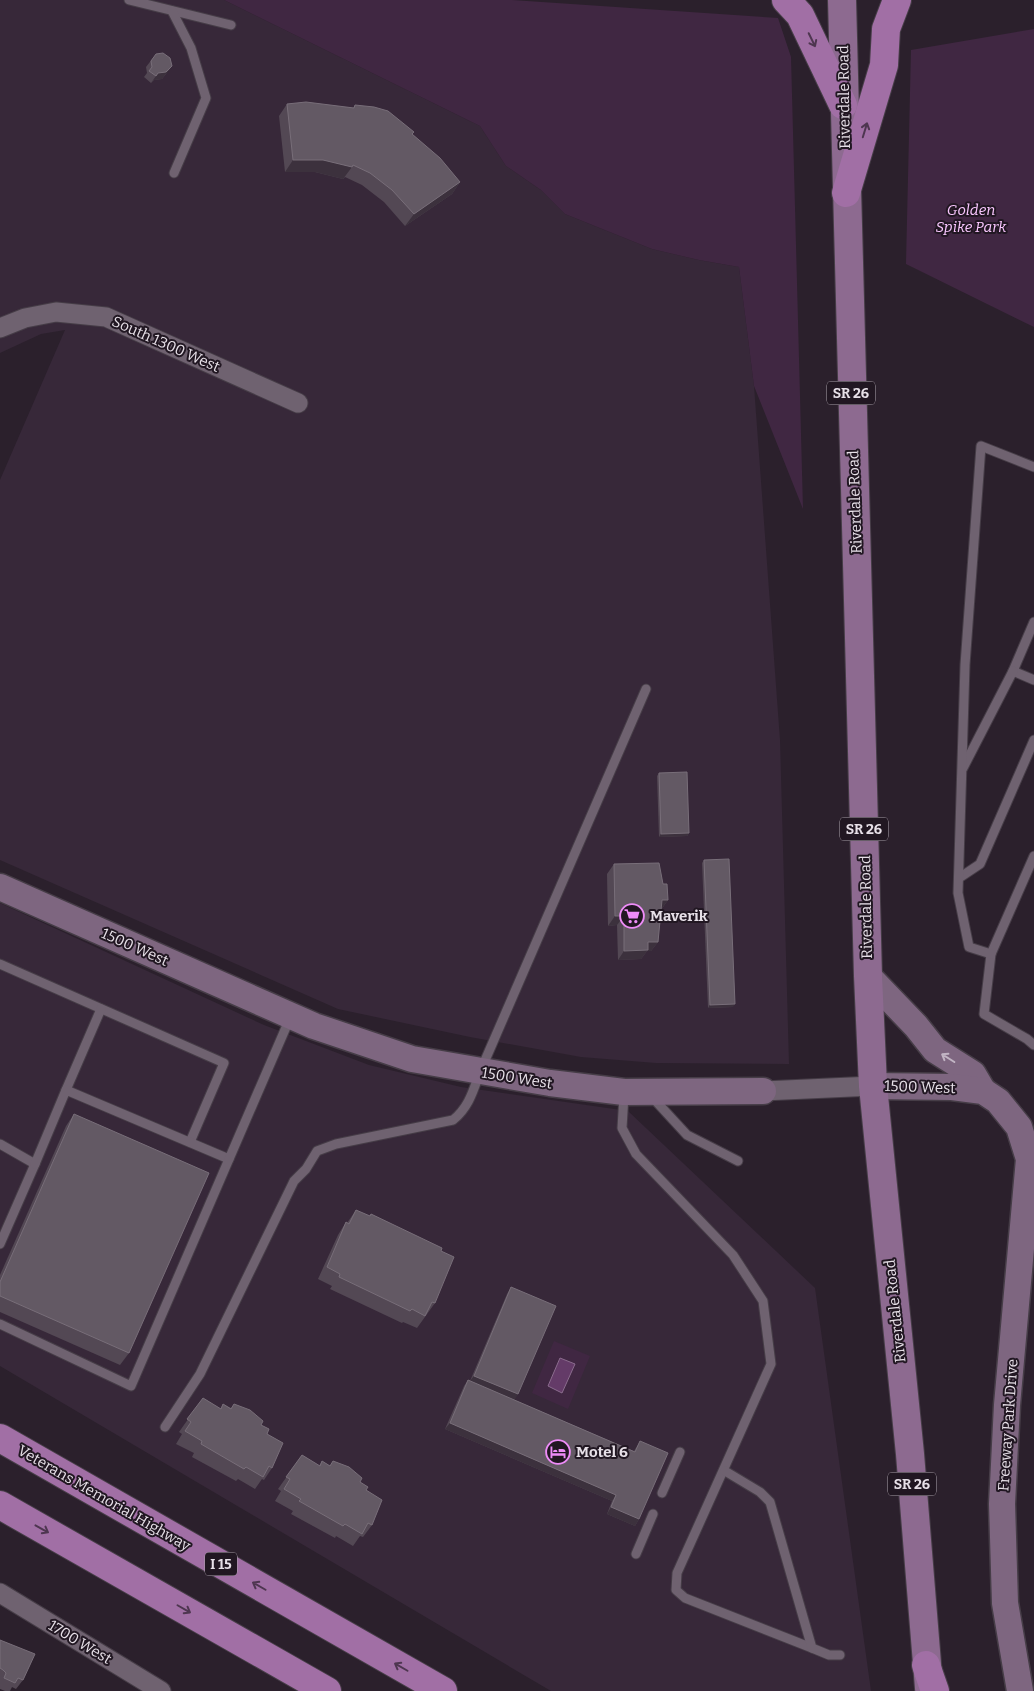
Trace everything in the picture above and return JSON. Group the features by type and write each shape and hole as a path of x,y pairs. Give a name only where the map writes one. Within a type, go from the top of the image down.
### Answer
{"highway":[{"path":"786,0 800,15 844,104"},
{"path":"846,193 884,65 886,29 897,0"},
{"name":"Veterans Memorial Highway","path":"0,1438 443,1691"},
{"path":"0,1505 327,1691"},
{"path":"928,1678 935,1691"}],"main road":[{"name":"Riverdale Road","path":"842,0 868,976 873,1086 910,1454 928,1678"}],"street":[{"name":"South 1300 West","path":"0,328 25,318 56,312 106,317 298,403"},
{"name":"1500 West","path":"0,888 314,1026 412,1059 480,1072 636,1093 763,1091 873,1086 952,1087 983,1091"},
{"path":"868,976 916,1026 935,1050 973,1074 983,1091 998,1101 1019,1126 1031,1159"},
{"name":"Freeway Park Drive","path":"1020,1691 1004,1603 1002,1504 1007,1405 1031,1159"},
{"name":"1700 West","path":"0,1593 161,1691"}],"lane":[{"path":"129,0 231,25"},
{"path":"172,11 191,48 206,98 174,174"},
{"path":"991,954 969,947 958,893 965,665 982,446 1034,467"},
{"path":"962,770 1013,671 1034,622"},
{"path":"1013,671 1034,680"},
{"path":"165,1427 200,1374 294,1181 306,1169 317,1151 336,1144 453,1120 464,1112 646,689"},
{"path":"959,878 980,864 1034,740"},
{"path":"1034,856 991,954 984,1014 1034,1045"},
{"path":"0,964 224,1063 190,1142"},
{"path":"0,1244 101,1009"},
{"path":"0,1324 131,1386 291,1015"},
{"path":"66,1090 229,1159"},
{"path":"738,1161 687,1134 636,1093 622,1128 636,1154 733,1255 763,1301 771,1364 725,1471 677,1573 676,1590 685,1598 829,1655 840,1655"},
{"path":"0,1144 35,1164"},
{"path":"662,1493 680,1452"},
{"path":"725,1471 760,1492 770,1502 812,1648"},
{"path":"636,1554 653,1514"}],"shaded area":[{"path":"0,0 224,0 480,126 506,166 541,190 565,214 652,249 739,267 754,386 780,740 789,1064 656,1063 581,1057 470,1037 338,1009 0,860 0,480 65,330 41,334 0,353"},
{"path":"0,903 264,1025 369,1065 461,1087 628,1111 815,1288 871,1691 551,1691 0,1366"},
{"path":"560,1358 575,1364 562,1393 548,1386"}],"green space":[{"path":"224,0 512,0 778,18 791,57 803,509 754,386 739,267 652,249 565,214 541,190 506,166 480,126"},
{"name":"Golden Spike Park","path":"1034,29 1034,327 906,264 911,50"},
{"path":"554,1341 590,1356 568,1409 532,1393"}],"building":[{"path":"163,53 170,58 172,66 166,72 158,73 156,76 149,71 152,67 151,61 156,54"},
{"path":"306,102 354,108 355,105 374,107 388,111 414,132 412,134 440,158 460,182 414,214 392,190 370,173 353,165 352,167 323,160 293,160 287,104"},
{"path":"687,772 689,833 661,834 659,773"},
{"name":"Maverik","path":"729,859 735,1004 710,1005 704,860"},
{"name":"Maverik","path":"659,863 663,884 667,884 668,900 662,900 658,942 648,942 648,950 624,951 624,916 615,916 614,864"},
{"path":"74,1114 209,1173 129,1353 0,1296 0,1282"},
{"path":"356,1210 370,1216 371,1214 442,1248 441,1251 454,1257 435,1303 432,1302 425,1316 412,1309 410,1311 339,1277 340,1274 327,1267 346,1222 349,1224"},
{"path":"511,1287 556,1306 518,1394 474,1376"},
{"name":"Motel 6","path":"468,1380 635,1452 640,1441 668,1453 639,1519 611,1507 616,1495 450,1423"},
{"path":"203,1398 221,1409 223,1404 231,1409 234,1404 250,1410 263,1421 261,1425 269,1429 267,1434 283,1443 272,1468 269,1466 263,1477 246,1467 244,1469 201,1444 202,1441 185,1431 191,1422 187,1419"},
{"path":"302,1455 320,1466 322,1461 330,1466 333,1461 349,1467 362,1478 360,1482 368,1487 366,1490 382,1500 372,1525 368,1523 362,1534 345,1524 343,1526 299,1501 301,1499 284,1489 290,1479 286,1477"},
{"path":"0,1640 35,1654 23,1680 18,1678 15,1683 4,1678 6,1673 0,1668"}],"place":[{"name":"Maverik","path":"632,916"},
{"name":"Motel 6","path":"558,1452"}]}
